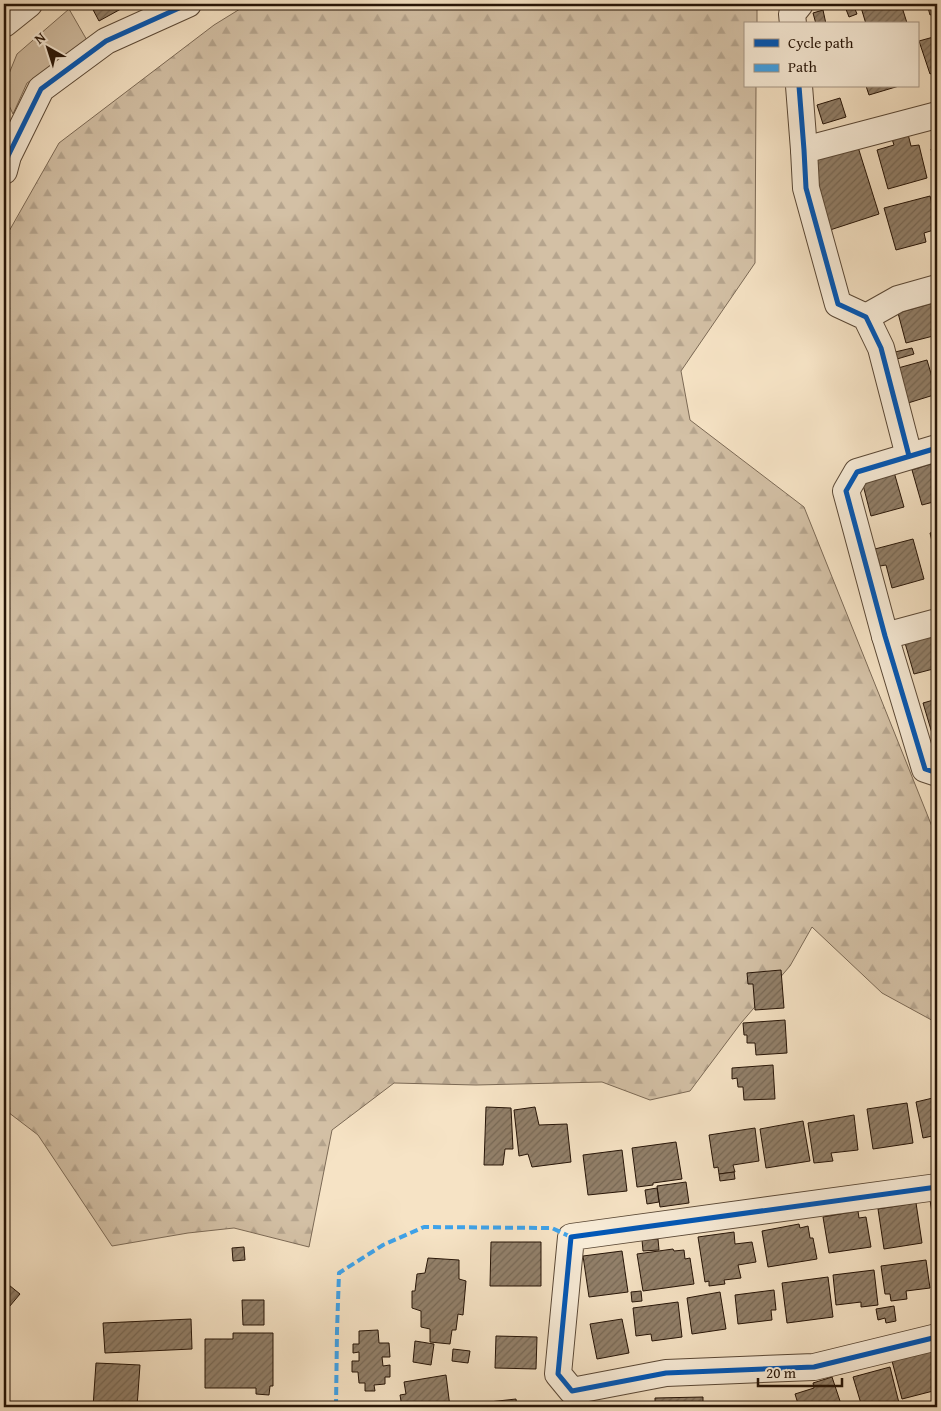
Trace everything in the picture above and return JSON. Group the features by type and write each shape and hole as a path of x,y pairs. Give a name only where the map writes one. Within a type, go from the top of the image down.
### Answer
{"street":[{"path":"4,24 29,4"},
{"path":"5,156 41,89 106,41 188,4"},
{"path":"793,22 792,14 800,4"},
{"path":"799,88 806,188 838,304 866,318 881,348 909,456"},
{"path":"804,150 937,115"},
{"path":"866,318 898,299 937,288"},
{"path":"937,448 857,472 846,492 885,636 925,769 937,773"},
{"path":"885,636 937,622"},
{"path":"937,1187 571,1236 558,1374 572,1391 666,1373 814,1367 937,1336"}],"green space":[{"path":"248,4 757,4 757,22 744,22 744,88 756,88 755,263 681,371 690,420 804,507 937,839 937,1023 882,993 812,927 790,966 741,1023 690,1091 650,1100 602,1082 476,1085 394,1083 332,1130 309,1247 234,1228 188,1233 112,1246 38,1135 4,1109 4,240 59,143 214,25"},
{"path":"69,9 88,42 27,83 13,114 4,95 4,86 17,54"}],"building":[{"path":"90,4 130,4 99,21"},
{"path":"844,4 853,4 857,14 849,17"},
{"path":"860,4 901,4 907,22 865,22"},
{"path":"927,4 937,4 937,13 930,15"},
{"path":"823,10 826,22 815,22 813,13"},
{"path":"937,36 937,71 930,74 919,41"},
{"path":"867,88 892,88 869,95"},
{"path":"840,98 846,117 823,124 817,105"},
{"path":"908,134 911,146 919,145 927,178 888,189 877,150 894,145 892,139"},
{"path":"937,137 937,172 931,149 935,148 933,138"},
{"path":"858,147 879,214 830,230 809,162"},
{"path":"930,196 937,229 924,233 926,242 896,250 884,208"},
{"path":"933,303 937,320 937,335 906,343 898,313"},
{"path":"912,348 914,354 897,359 895,352"},
{"path":"927,360 937,394 908,403 898,368"},
{"path":"937,462 937,501 922,505 912,470"},
{"path":"894,472 904,507 871,516 862,481"},
{"path":"937,531 937,562 930,533"},
{"path":"913,539 924,579 892,588 886,565 880,566 875,549"},
{"path":"937,633 937,668 914,674 905,643"},
{"path":"937,699 937,739 934,740 923,703"},
{"path":"781,970 784,1008 755,1010 753,984 748,984 747,973"},
{"path":"785,1020 787,1053 756,1055 755,1043 747,1043 747,1035 744,1035 743,1023"},
{"path":"773,1065 775,1099 744,1100 743,1087 738,1087 737,1078 732,1079 732,1068"},
{"path":"937,1097 937,1135 923,1138 916,1102"},
{"path":"907,1103 913,1143 873,1149 867,1109"},
{"path":"486,1107 511,1108 513,1149 505,1149 503,1165 484,1165"},
{"path":"535,1107 539,1125 567,1124 571,1162 532,1167 528,1154 519,1156 514,1110"},
{"path":"854,1115 858,1150 831,1153 833,1161 814,1163 808,1123"},
{"path":"803,1121 810,1161 766,1168 760,1129"},
{"path":"755,1128 759,1161 733,1165 735,1172 719,1174 718,1167 714,1168 709,1135"},
{"path":"676,1142 682,1179 637,1187 632,1148"},
{"path":"622,1150 627,1191 588,1195 583,1155"},
{"path":"734,1172 735,1179 720,1181 719,1174"},
{"path":"686,1182 689,1203 660,1207 657,1186"},
{"path":"657,1188 659,1202 647,1204 645,1190"},
{"path":"937,1198 937,1244 930,1200"},
{"path":"916,1203 922,1243 884,1249 878,1209"},
{"path":"858,1211 859,1218 866,1217 871,1247 829,1253 823,1217"},
{"path":"799,1224 800,1228 808,1226 810,1238 813,1238 817,1259 768,1267 762,1231"},
{"path":"734,1232 735,1244 752,1242 756,1262 738,1265 741,1278 724,1280 725,1284 709,1286 709,1281 705,1282 698,1237"},
{"path":"658,1239 659,1250 643,1251 642,1240"},
{"path":"491,1242 541,1242 541,1286 490,1286"},
{"path":"244,1247 245,1260 233,1261 232,1248"},
{"path":"673,1249 674,1251 684,1250 685,1259 690,1258 694,1284 643,1291 637,1254"},
{"path":"622,1251 628,1292 589,1297 583,1256"},
{"path":"428,1258 459,1260 459,1279 466,1281 463,1315 458,1314 456,1330 452,1330 450,1344 430,1342 430,1329 421,1327 421,1311 412,1308 412,1291 415,1291 417,1274 425,1273"},
{"path":"926,1260 930,1288 906,1291 907,1299 891,1301 890,1294 885,1294 881,1266"},
{"path":"937,1260 937,1284 933,1261"},
{"path":"874,1270 878,1305 861,1307 861,1302 836,1305 833,1275"},
{"path":"828,1277 833,1317 787,1323 782,1283"},
{"path":"4,1281 20,1294 4,1313"},
{"path":"774,1290 776,1310 771,1310 772,1320 738,1324 735,1295"},
{"path":"641,1291 642,1301 632,1302 631,1292"},
{"path":"720,1292 726,1329 692,1334 687,1298"},
{"path":"242,1300 264,1300 264,1325 243,1325"},
{"path":"678,1302 682,1337 652,1341 651,1334 636,1336 633,1308"},
{"path":"894,1306 896,1321 886,1323 885,1318 878,1320 876,1309"},
{"path":"191,1319 192,1349 105,1353 103,1323"},
{"path":"622,1319 629,1353 597,1359 590,1324"},
{"path":"378,1330 379,1343 389,1343 390,1357 382,1357 383,1366 390,1365 390,1377 385,1377 385,1384 374,1385 375,1391 365,1391 365,1383 359,1383 358,1372 352,1372 352,1361 359,1361 359,1352 353,1353 353,1344 359,1344 359,1331"},
{"path":"233,1333 273,1333 273,1386 270,1386 269,1395 256,1394 256,1388 205,1388 205,1339 233,1339"},
{"path":"496,1336 537,1337 536,1369 495,1368"},
{"path":"415,1341 434,1344 431,1365 413,1362"},
{"path":"453,1349 470,1351 468,1363 452,1361"},
{"path":"932,1350 937,1370 937,1390 902,1399 892,1361"},
{"path":"96,1363 140,1365 137,1407 93,1407"},
{"path":"890,1367 899,1403 882,1407 862,1407 853,1377"},
{"path":"446,1375 450,1407 402,1407 400,1395 406,1394 404,1382"},
{"path":"832,1377 842,1407 799,1407 795,1394 814,1388 813,1383"},
{"path":"703,1397 703,1407 655,1407 655,1398"},
{"path":"516,1399 517,1407 480,1407 480,1403"},
{"path":"353,1404 370,1404 370,1407 353,1407"}],"marked path":[{"path":"336,1407 339,1273 383,1245 424,1227 552,1228 571,1237"}],"cycle path":[{"path":"4,171 8,156 41,89 106,41 188,4"},
{"path":"799,88 806,188 838,304 866,317 881,348 909,456"},
{"path":"937,448 857,472 846,491 885,636 925,769 937,773"},
{"path":"937,1187 571,1237 558,1374 572,1391 666,1373 814,1367 937,1337"}]}
